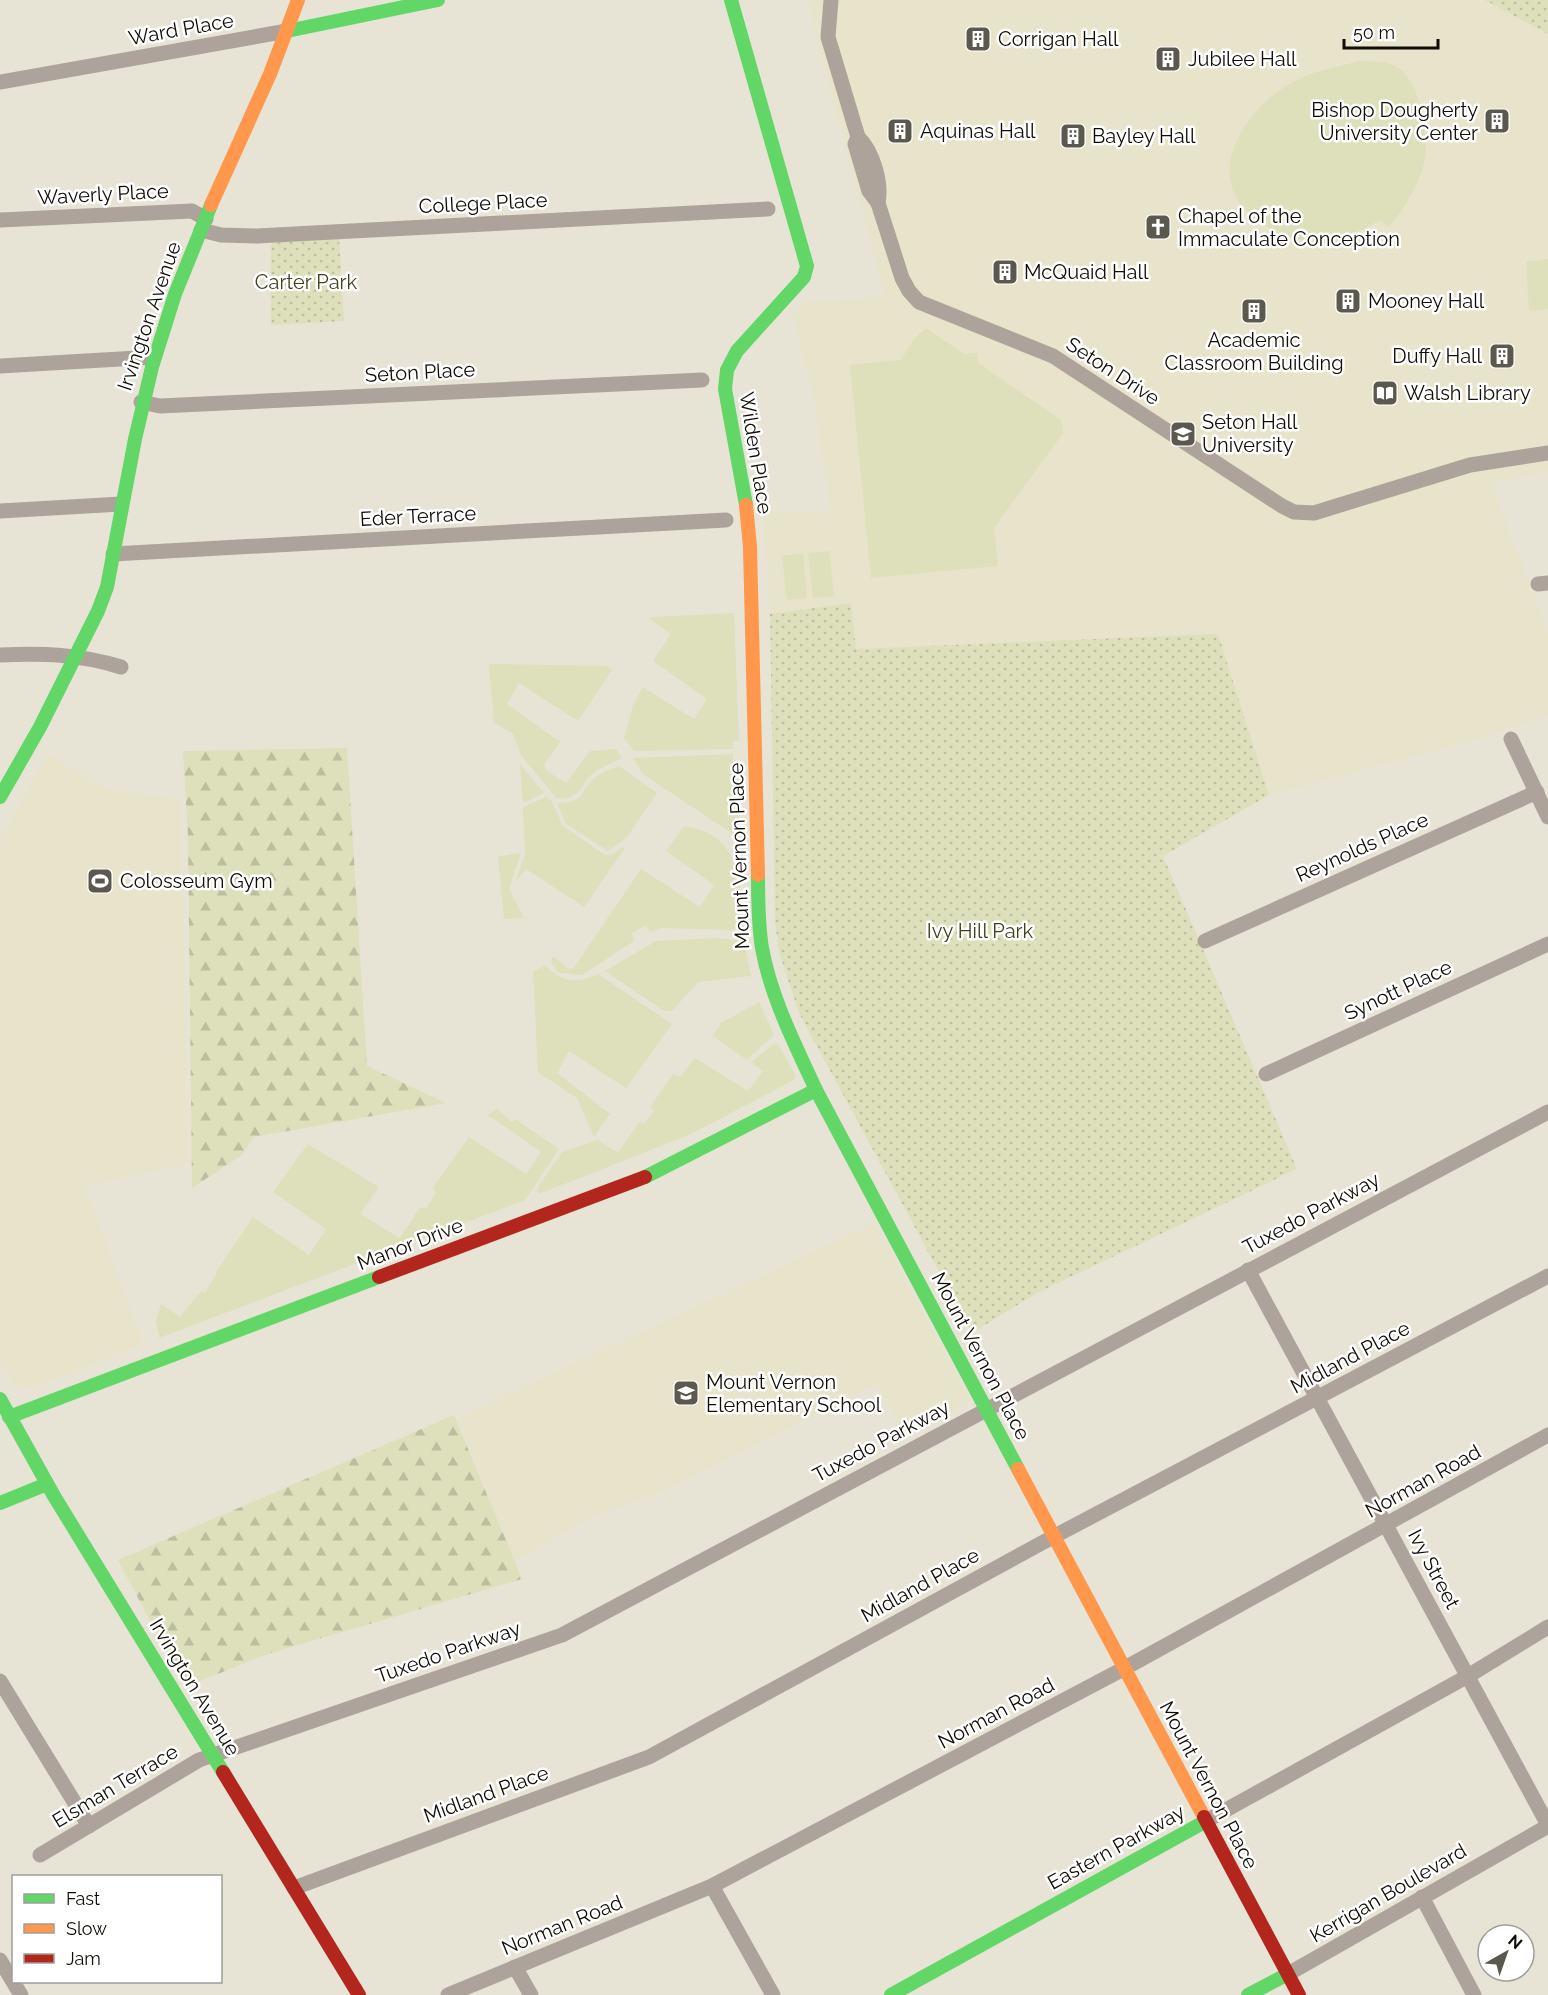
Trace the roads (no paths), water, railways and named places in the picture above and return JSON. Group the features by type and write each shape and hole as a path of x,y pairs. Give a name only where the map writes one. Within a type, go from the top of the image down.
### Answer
{"street":[{"name":"Irvington Avenue","path":"0,797 40,727 98,611 113,554 141,402 154,357 175,295 298,0"},
{"name":"Ward Place","path":"0,82 287,31 438,0"},
{"name":"Wilden Place","path":"731,0 807,266 804,277 737,351 727,370 725,389 746,503 750,547 752,700"},
{"name":"Seton Drive","path":"831,0 828,36 858,137 855,144 868,191 878,203 902,278 909,291 920,302 1053,356 1273,502 1294,512 1314,513 1333,509 1470,465 1548,453"},
{"name":"College Place","path":"204,224 221,235 257,236 768,209"},
{"name":"Waverly Place","path":"0,220 192,211 204,224"},
{"path":"0,366 154,357"},
{"name":"Seton Place","path":"141,402 160,406 702,380"},
{"path":"0,511 121,504"},
{"name":"Eder Terrace","path":"113,554 726,520"},
{"path":"0,655 51,652 75,655 121,667"},
{"name":"Mount Vernon Place","path":"752,700 761,951 774,997 816,1090 1299,1995"},
{"path":"1511,739 1548,817"},
{"name":"Reynolds Place","path":"1205,941 1537,792"},
{"name":"Synott Place","path":"1266,1074 1548,944"},
{"name":"Manor Drive","path":"9,1417 662,1170 816,1090"},
{"name":"Tuxedo Parkway","path":"212,1755 562,1635 986,1408 1548,1112"},
{"name":"Ivy Street","path":"1248,1270 1548,1825"},
{"name":"Midland Place","path":"294,1888 649,1757 1055,1536 1548,1276"},
{"name":"Irvington Avenue","path":"0,1400 47,1484 359,1995"},
{"name":"Norman Road","path":"448,1995 712,1886 1125,1668 1548,1435"},
{"path":"0,1503 47,1484"},
{"name":"Eastern Parkway","path":"891,1995 1468,1676 1548,1628"},
{"path":"0,1681 89,1826"},
{"name":"Elsman Terrace","path":"40,1855 189,1765 212,1755"},
{"name":"Kerrigan Boulevard","path":"1248,1995 1548,1825"},
{"path":"712,1886 773,1995"},
{"path":"1422,1897 1474,1995"},
{"path":"0,1960 12,1980"},
{"path":"515,1967 531,1995"}],"place":[{"name":"Corrigan Hall","path":"978,39"},
{"name":"Jubilee Hall","path":"1168,59"},
{"name":"Bishop Dougherty University Center","path":"1497,121"},
{"name":"Aquinas Hall","path":"900,131"},
{"name":"Bayley Hall","path":"1073,136"},
{"name":"Chapel of the Immaculate Conception","path":"1158,227"},
{"name":"McQuaid Hall","path":"1005,272"},
{"name":"Mooney Hall","path":"1348,301"},
{"name":"Academic Classroom Building","path":"1254,311"},
{"name":"Duffy Hall","path":"1502,356"},
{"name":"Walsh Library","path":"1385,393"},
{"name":"Seton Hall University","path":"1183,434"},
{"name":"Colosseum Gym","path":"100,881"},
{"name":"Mount Vernon Elementary School","path":"686,1393"}],"park label":[{"name":"Carter Park","path":"306,282"},
{"name":"Ivy Hill Park","path":"980,931"}]}
